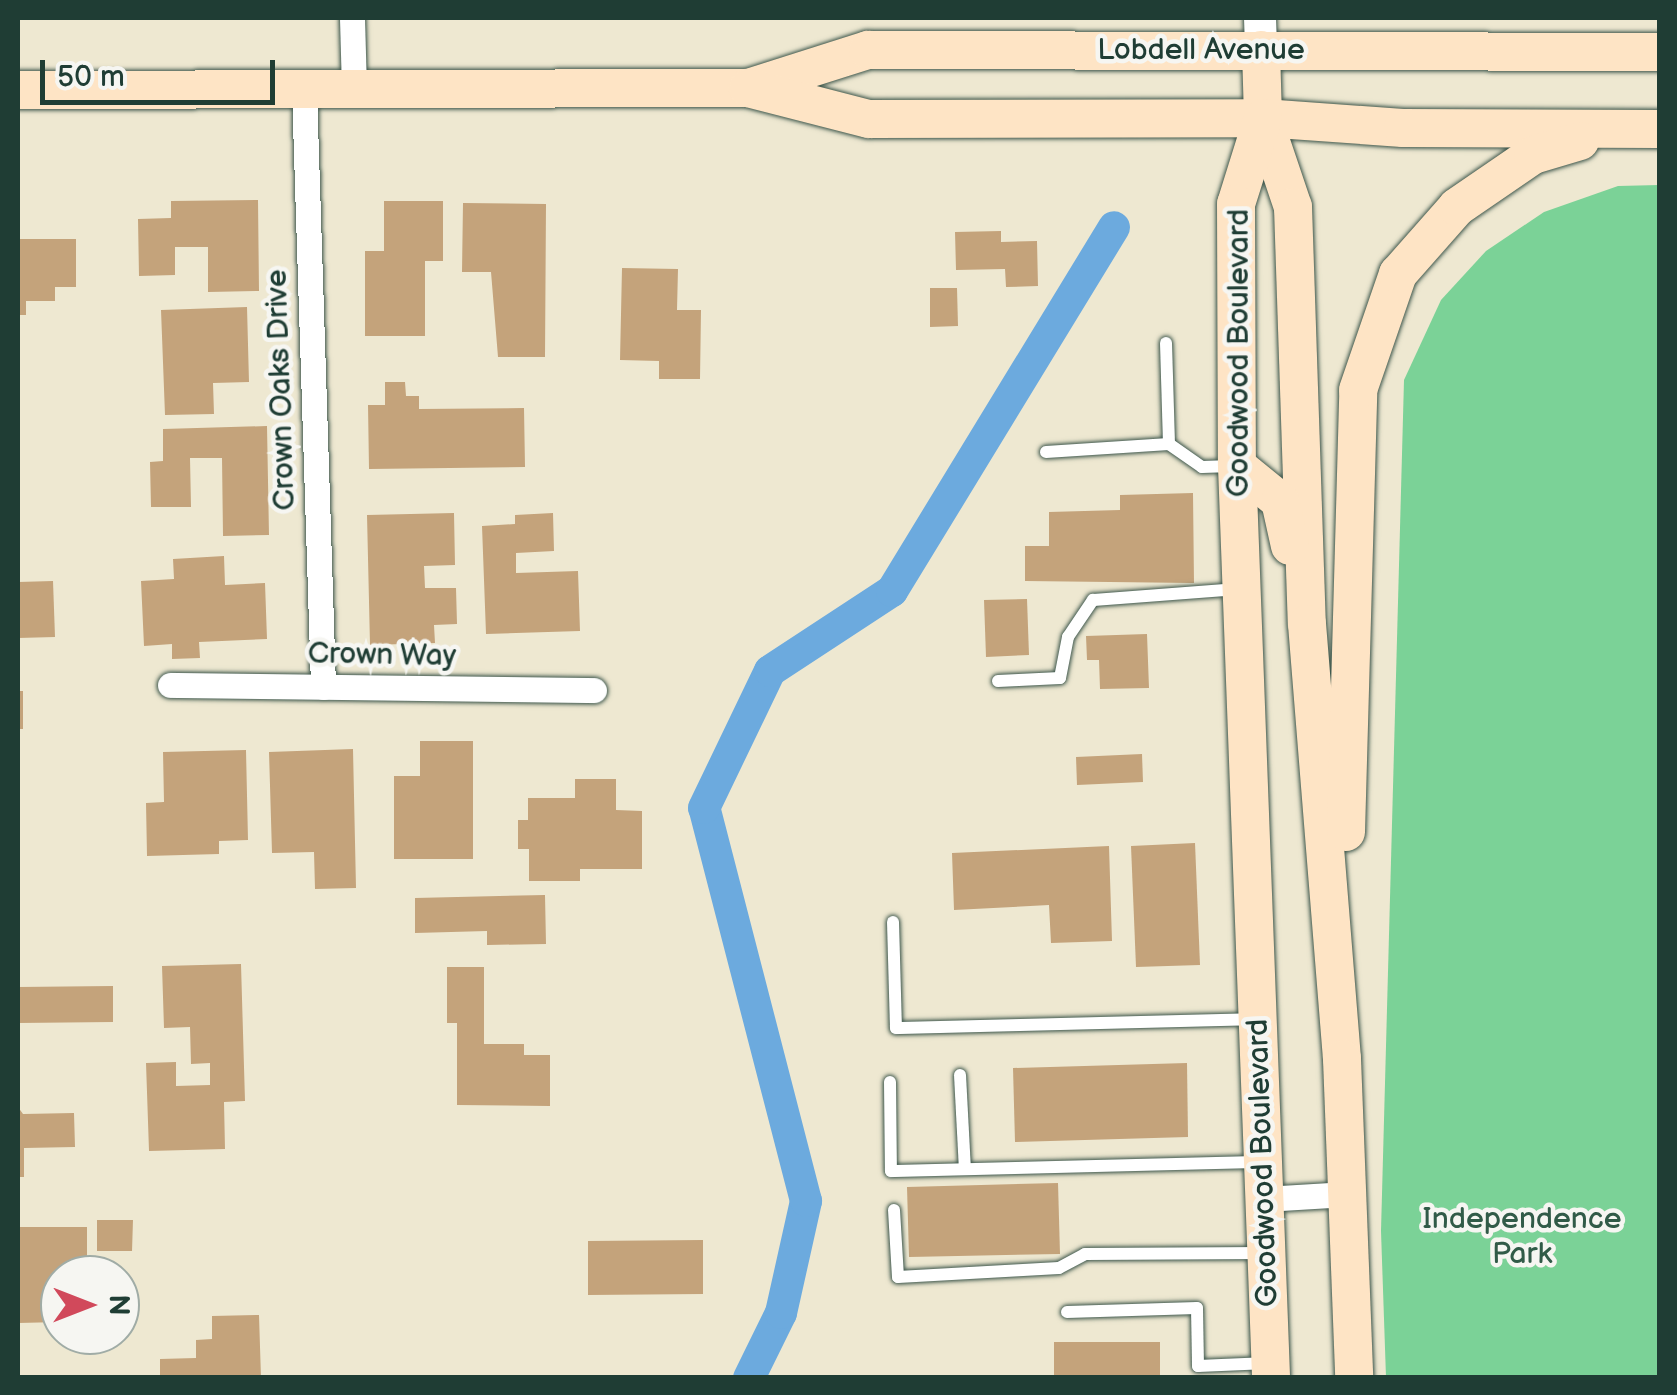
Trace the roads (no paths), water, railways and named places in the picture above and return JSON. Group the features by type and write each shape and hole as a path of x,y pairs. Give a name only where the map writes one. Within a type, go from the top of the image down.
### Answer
{"main road":[{"name":"Lobdell Avenue","path":"748,88 868,50 1260,34 1660,52"},
{"path":"1260,34 1263,118"},
{"name":"Lobdell Avenue","path":"18,90 748,88 869,119 1263,118 1403,128 1660,129"},
{"name":"Goodwood Boulevard","path":"1263,118 1236,204 1237,466 1271,1370"},
{"name":"Goodwood Boulevard","path":"1263,118 1293,207 1307,624 1342,1059 1354,1378"},
{"path":"1342,1059 1358,390 1398,274 1457,207 1533,155 1618,129"},
{"path":"1237,466 1280,500 1307,624"}],"street":[{"path":"352,18 354,91"},
{"name":"Crown Oaks Drive","path":"304,91 323,687"},
{"name":"Crown Way","path":"170,685 594,690"},
{"path":"1264,1180 1347,1194"}],"lane":[{"path":"1166,343 1169,444"},
{"path":"1046,452 1169,444 1202,466 1237,466"},
{"path":"998,681 1060,678 1068,637 1093,600 1242,589"},
{"path":"893,922 896,1028 1258,1018"},
{"path":"960,1075 965,1169"},
{"path":"890,1082 891,1170 1264,1180"},
{"path":"894,1210 898,1277 1059,1268 1085,1254 1266,1253"},
{"path":"1066,1312 1197,1308 1198,1366 1271,1370"}],"waterway":[{"path":"749,1378 781,1313 806,1201 704,808 770,671 892,591 1114,228"}],"park label":[{"name":"Independence Park","path":"1522,1236"}]}
